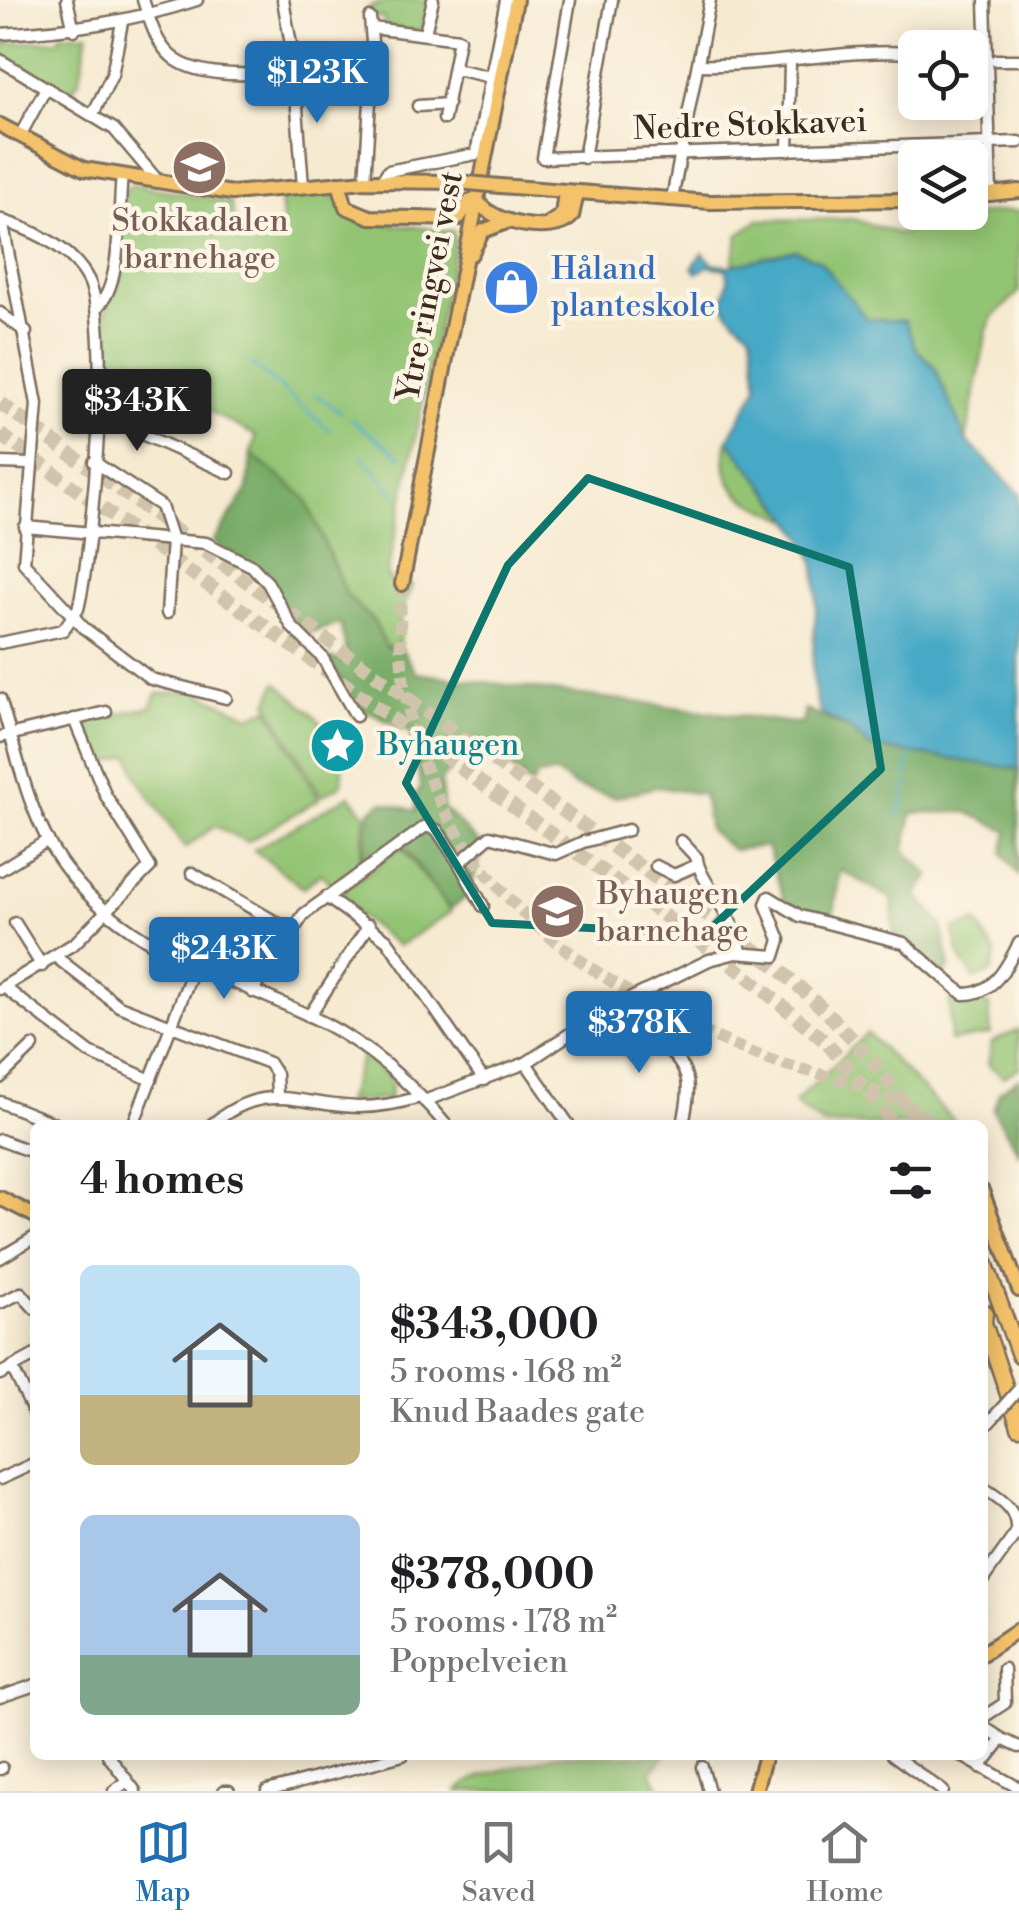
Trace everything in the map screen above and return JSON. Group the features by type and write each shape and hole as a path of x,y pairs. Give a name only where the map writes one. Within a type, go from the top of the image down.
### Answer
{"highway":[{"path":"988,1269 1019,1355"},
{"path":"993,1281 1004,1294 1019,1334"},
{"path":"988,1317 1019,1390"},
{"path":"988,1335 1019,1426"}],"main road":[{"name":"Ytre ringvei vest","path":"402,584 516,0"},
{"path":"0,125 72,166 232,193 382,180 672,199 775,203 898,200"},
{"path":"397,219 458,219 466,212 481,176"},
{"path":"352,182 346,207 360,216 450,223 468,238"},
{"path":"476,198 486,213 511,221 548,224 562,215 571,192"},
{"path":"988,194 1019,192"},
{"path":"455,307 479,235 495,224 511,221"},
{"path":"0,1198 30,1213"},
{"path":"988,1207 1019,1290"},
{"path":"988,1653 1019,1630"},
{"path":"988,1655 1019,1638"},
{"path":"756,1760 755,1791 764,1760"}],"street":[{"path":"67,0 74,30"},
{"path":"143,0 169,55 194,70 224,74 372,64"},
{"path":"0,34 74,30 122,22 197,0"},
{"path":"282,0 294,69 303,186"},
{"path":"425,33 433,0"},
{"path":"382,180 388,172 476,154 506,0"},
{"name":"Nedre Stokkavei","path":"570,0 542,158 1019,142"},
{"path":"584,158 612,0"},
{"path":"672,199 710,0"},
{"path":"985,0 991,60 991,194"},
{"path":"93,114 112,75 122,22"},
{"path":"352,182 372,64 371,23 457,38 444,119"},
{"path":"699,65 898,52"},
{"path":"0,60 93,114 132,145 158,181"},
{"path":"988,60 1019,60"},
{"path":"788,150 790,62"},
{"path":"455,69 491,77"},
{"path":"22,132 46,88"},
{"path":"418,106 448,104"},
{"path":"96,308 105,300 114,273 122,175"},
{"path":"0,643 62,630 74,618 102,367 96,308 87,276 72,257 43,238 1,220"},
{"path":"1,220 26,332 36,404 24,562 74,618 159,684 226,698"},
{"path":"0,313 26,332"},
{"path":"102,367 115,397 144,435 228,473"},
{"path":"94,462 160,506 172,540 167,613"},
{"path":"0,464 30,464"},
{"path":"25,527 212,544 260,574 292,627 322,657 356,716"},
{"path":"0,699 5,736 48,840 78,884 106,912 153,946 309,1016 364,1048 441,1120"},
{"path":"5,736 106,712"},
{"path":"74,719 114,812 150,862 149,870 56,957 2,988 90,1053 151,1080"},
{"path":"252,992 304,914 426,826 437,830 483,906"},
{"path":"459,862 492,836 552,854 628,830"},
{"path":"0,870 48,840"},
{"path":"680,841 697,858 697,865 720,898 741,953"},
{"path":"656,866 674,875 697,865"},
{"path":"192,873 291,931"},
{"path":"217,1120 239,1104 276,1095 356,1107 422,1099 484,1080 526,1063 601,1013 709,960 741,953 768,958 779,951 780,935 766,904 771,896 800,916 904,943 963,994 980,992 994,982 1019,942"},
{"path":"326,897 369,925 393,947 484,1080"},
{"path":"15,922 42,966"},
{"path":"309,1016 369,925"},
{"path":"56,957 119,1006 269,1063 276,1074 276,1095"},
{"path":"136,1120 194,967"},
{"path":"601,1013 634,1057 650,1045 662,1044 686,1072 690,1085 684,1120"},
{"path":"0,1078 34,1046"},
{"path":"526,1063 566,1120"},
{"path":"0,1102 45,1120"},
{"path":"0,1140 30,1150"},
{"path":"0,1258 30,1241"},
{"path":"0,1304 21,1293 30,1303"},
{"path":"0,1374 30,1358"},
{"path":"12,1367 30,1405"},
{"path":"988,1423 1019,1390"},
{"path":"0,1479 30,1465"},
{"path":"988,1491 1008,1504 1017,1525 1016,1534 988,1572"},
{"path":"988,1714 1005,1703 1004,1669"},
{"path":"0,1697 30,1687"},
{"path":"988,1730 1019,1748"},
{"path":"988,1756 1002,1739"},
{"path":"112,1760 131,1786 114,1791"},
{"path":"266,1791 384,1760"},
{"path":"905,1760 944,1791"},
{"path":"969,1760 1019,1788"},
{"path":"980,1766 985,1760"},
{"path":"702,1767 708,1791"}],"highlighted area":[{"path":"588,478 849,567 881,769 705,934 492,923 406,783 508,565"}],"green space":[{"path":"390,0 429,0 424,27 418,31 384,27 384,18 372,17 369,7"},
{"path":"88,33 80,78 69,96 1,56 5,43 59,40 61,35"},
{"path":"132,184 230,202 235,224 241,226 282,224 280,193 329,190 355,220 453,231 455,246 387,576 394,583 412,585 402,611 399,645 386,648 375,623 346,595 305,497 251,454 256,436 205,409 189,420 110,374 105,309 116,280 125,191"},
{"path":"1019,212 1019,292 992,318 987,330 966,440 934,366 916,349 867,320 820,261 795,250 738,265 733,262 739,234 759,220 853,219 900,234 914,230 988,230 988,213"},
{"path":"728,440 792,521 750,501 732,485 725,459"},
{"path":"251,454 305,497 346,595 375,623 386,647 399,645 416,673 802,724 805,710 850,729 869,747 1019,769 1019,876 1003,853 1008,831 967,812 912,813 905,850 930,876 917,894 942,925 950,967 944,975 893,933 892,899 840,870 833,920 785,903 767,846 733,850 709,830 703,794 656,787 616,797 576,787 556,773 537,776 531,786 496,754 467,748 441,781 443,808 483,847 468,896 450,909 402,845 361,866 370,811 383,802 416,811 416,793 421,788 411,732 359,708 327,658 349,662 340,624 302,635 273,586 213,542 248,489"},
{"path":"277,682 324,727 340,753 341,785 321,796 268,703"},
{"path":"192,690 250,716 268,708 319,799 247,842 215,826 185,848 137,777 130,755 99,766 87,720 151,707 157,694"},
{"path":"350,795 366,815 359,867 333,888 321,873 303,888 254,850"},
{"path":"401,847 451,912 398,946 335,897"},
{"path":"977,922 996,954 992,972 975,979 961,960 953,929"},
{"path":"950,990 989,1005 991,1034 950,1041"},
{"path":"1019,1030 1019,1068 1003,1077 988,1064 992,1042"},
{"path":"867,1033 953,1120 817,1120 794,1103"},
{"path":"362,1056 392,1080 389,1099 346,1102"},
{"path":"1019,1078 1019,1153 993,1110 999,1092"},
{"path":"543,1760 661,1760 651,1770 661,1791 457,1791 490,1773"}],"water":[{"path":"795,250 820,261 867,319 905,321 916,349 934,366 966,440 1019,493 1019,769 869,747 850,729 820,713 813,676 817,585 811,553 791,519 728,440 758,386 752,334 725,305 726,269 708,266 697,273 693,267 702,253 713,263 729,266"}],"waterway":[{"path":"252,364 330,430"},
{"path":"315,394 341,412"},
{"path":"351,419 401,457"},
{"path":"362,456 396,495"},
{"path":"906,777 911,754"},
{"path":"898,816 909,783"}],"tunnel":[{"path":"0,403 758,952 846,1032 885,1076 916,1120"},
{"path":"0,434 743,973 826,1042 891,1120"},
{"path":"402,584 403,672 419,750 450,820 493,881 548,935 611,981 683,1021 760,1056 874,1091 928,1120"}],"place":[{"name":"Stokkadalen barnehage","path":"200,167"},
{"name":"Håland planteskole","path":"512,287"},
{"name":"Byhaugen","path":"338,745"},
{"name":"Byhaugen barnehage","path":"558,912"}]}
